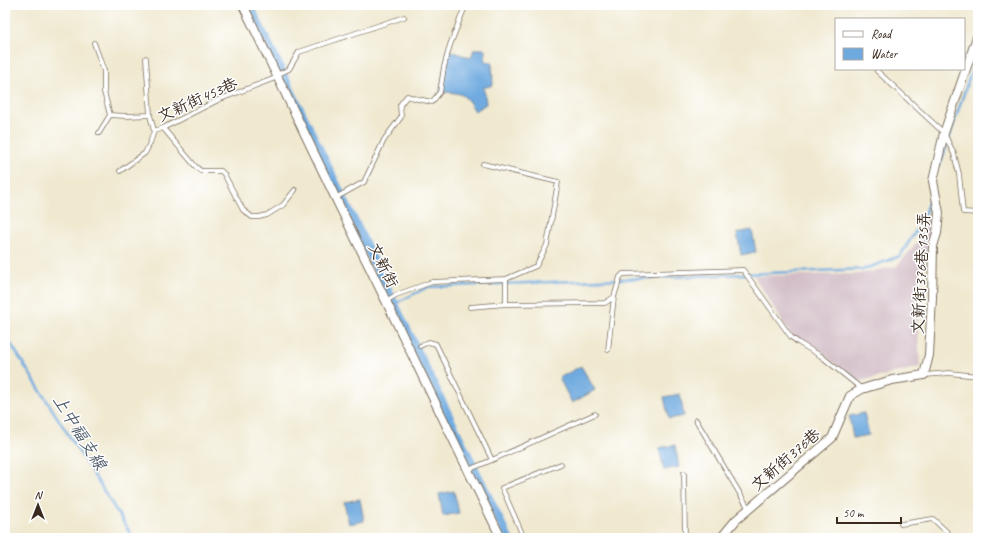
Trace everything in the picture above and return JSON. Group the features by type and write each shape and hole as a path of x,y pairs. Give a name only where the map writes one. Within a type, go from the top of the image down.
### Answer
{"street":[{"name":"文新街","path":"243,5 279,75 388,299 470,469 501,538"},
{"name":"文新街376巷135弄","path":"924,375 929,355 933,246 937,233 939,214 934,185 945,135 978,34"},
{"name":"文新街376巷","path":"721,538 736,520 832,438 850,396 862,389 892,380 924,375"}],"lane":[{"path":"338,198 364,182 384,140 401,117 400,105 407,96 432,102 440,92 444,67 450,45 464,9 470,5"},
{"name":"文新街453巷","path":"120,171 145,154 154,130 163,128 218,100 279,75 289,69 299,52 404,17"},
{"path":"94,43 104,72 104,92 110,115 99,133"},
{"path":"146,58 150,115 154,130"},
{"path":"877,71 945,135 954,154 959,174 962,212 978,213"},
{"path":"110,115 150,115"},
{"path":"163,128 201,171 222,170 243,210 252,217 260,218 267,215 283,204 295,190"},
{"path":"388,299 432,282 506,280 536,266 547,245 558,182 483,164"},
{"path":"608,350 614,297 620,277 623,274 743,270 791,337 798,343 821,356 862,389"},
{"path":"506,280 506,304"},
{"path":"470,307 506,304 605,303 614,297"},
{"path":"420,346 429,342 436,344 492,460"},
{"path":"924,375 949,373 978,376"},
{"path":"470,469 595,414"},
{"path":"696,420 749,509"},
{"path":"524,538 502,488 561,464"},
{"path":"684,473 685,538"},
{"path":"901,524 933,519 948,533 947,538"}],"shaded area":[{"path":"931,205 934,223 916,291 920,367 857,382 812,345 792,337 754,276 859,274 897,266 918,241"}],"water":[{"path":"474,49 485,49 485,61 492,62 493,85 483,88 486,104 475,111 468,100 458,93 440,92 448,50 471,58"},
{"path":"752,230 756,252 741,255 737,233"},
{"path":"581,366 595,390 572,403 559,378"},
{"path":"680,394 684,416 669,419 664,397"},
{"path":"864,413 869,435 853,438 849,416"},
{"path":"675,445 679,467 664,470 659,448"},
{"path":"454,491 459,513 443,516 439,494"},
{"path":"360,499 364,521 349,524 344,502"}],"waterway":[{"path":"249,5 508,538"},
{"path":"940,165 978,51"},
{"path":"394,304 428,287 865,269 900,256 922,221 932,191"},
{"name":"上中福支線","path":"5,340 11,344 131,534 132,538"}]}
